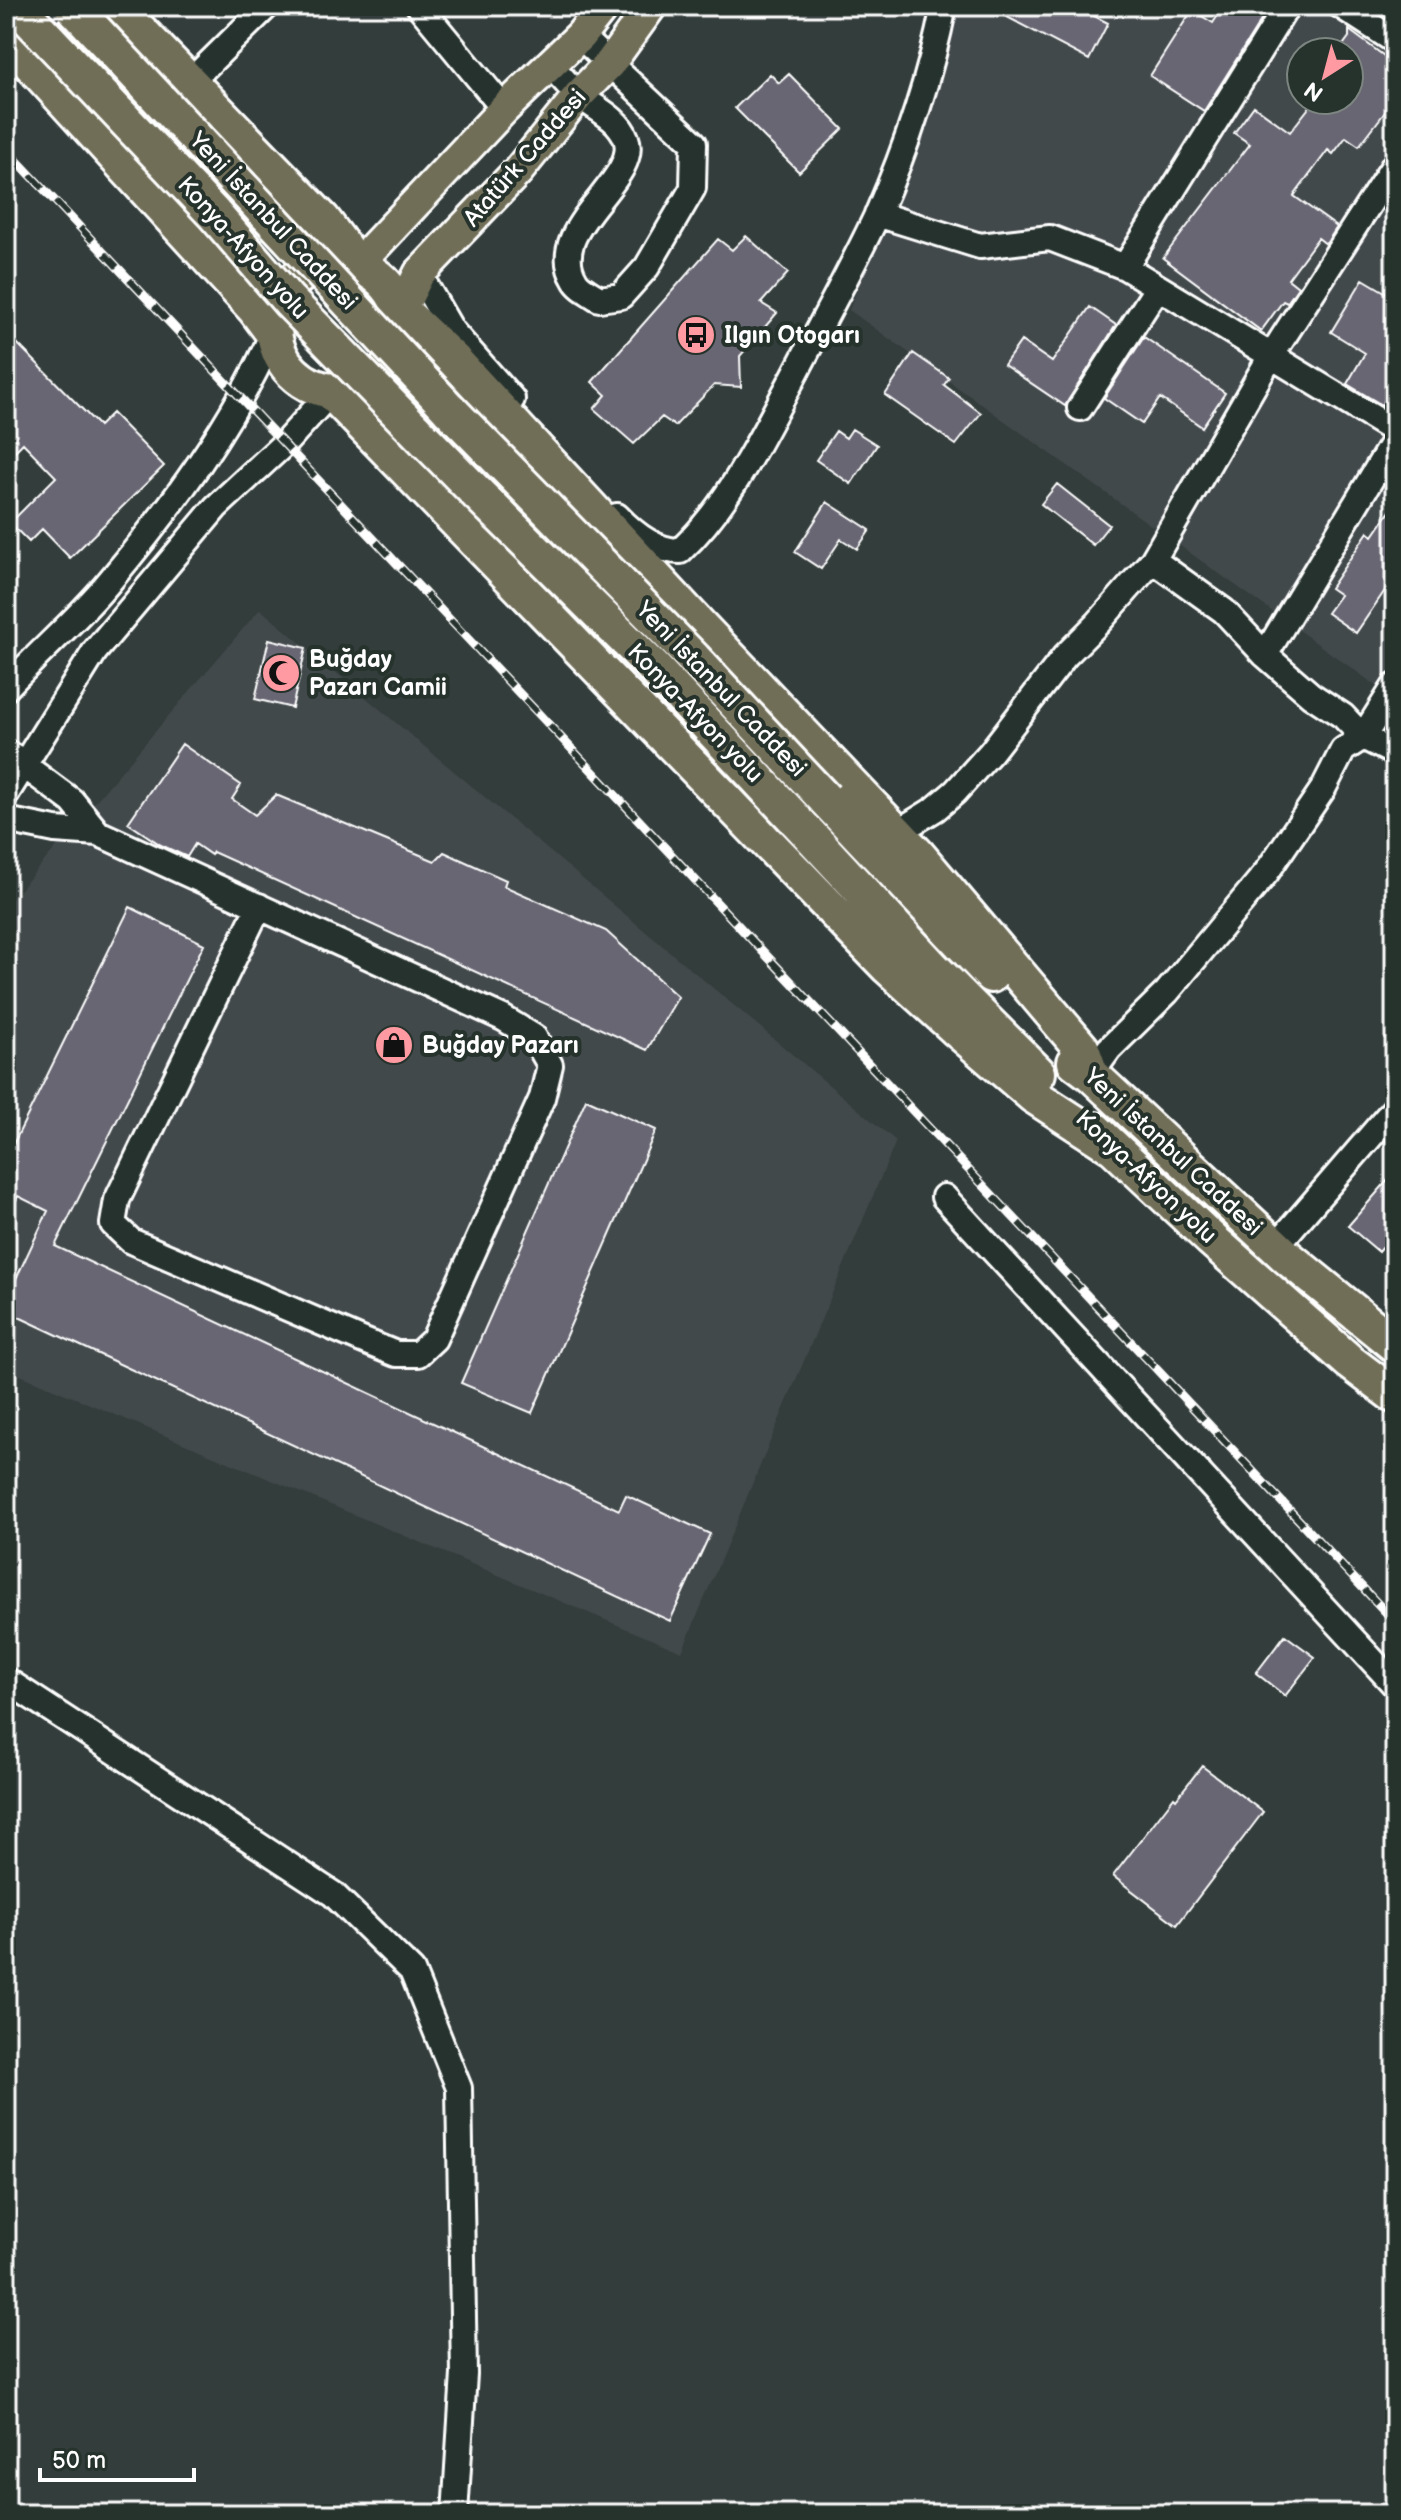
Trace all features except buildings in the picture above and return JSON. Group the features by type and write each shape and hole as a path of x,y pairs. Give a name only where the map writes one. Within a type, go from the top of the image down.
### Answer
{"highway":[{"name":"Konya-Afyon yolu","path":"17,6 214,214 289,301 653,667 933,968 1111,1146 1304,1321 1395,1396"},
{"name":"Yeni İstanbul Caddesi","path":"72,6 448,408 694,659 1068,1058 1091,1074 1276,1246 1395,1345"},
{"path":"116,6 323,220 357,265"},
{"path":"6,37 255,309 273,333 279,355 292,373 310,386 331,392 356,390 379,378 395,359 403,335 401,310 392,290 377,275 357,265 332,262 308,269 288,285 276,308 273,333"},
{"path":"401,310 454,360 652,575 917,854 1082,1049 1091,1074"},
{"path":"331,392 888,967 1034,1096 1111,1146"}],"main road":[{"name":"Atatürk Caddesi","path":"357,265 504,109 580,36 604,6"},
{"name":"Atatürk Caddesi","path":"401,310 419,274 518,171 579,95 610,63 651,6"}],"street":[{"path":"189,83 267,6"},
{"path":"419,6 504,109"},
{"path":"652,575 704,525 759,442 877,214 921,94 944,6"},
{"path":"1125,267 1287,6"},
{"path":"1341,6 1395,41"},
{"path":"551,66 579,95 619,124 627,141 627,159 572,238 568,262 576,282 599,299 621,296 647,267 693,188 694,143 580,36"},
{"path":"896,833 935,809 955,792 991,752 1065,656 1153,560 1271,356 1395,164"},
{"path":"877,214 980,246 1050,238 1125,267 1395,431"},
{"path":"419,274 452,331 632,532 665,551 680,551"},
{"path":"1080,408 1158,287"},
{"path":"6,688 107,585 172,500 242,399 273,333"},
{"path":"6,794 14,759 95,651 216,507 285,443 331,392"},
{"path":"1265,655 1395,439"},
{"path":"1153,560 1224,611 1265,655 1311,695 1343,716 1363,737 1395,753"},
{"path":"1091,1074 1109,1049 1167,992 1266,873 1323,789 1343,750 1363,737 1395,686"},
{"path":"14,759 72,801 98,833"},
{"path":"6,820 55,830 98,833 259,906 503,1018 534,1037 550,1065 542,1098 434,1339 418,1354 396,1354 349,1335 131,1241 113,1224 117,1200 259,906"},
{"path":"1276,1246 1395,1108"},
{"path":"944,1197 1395,1685"},
{"path":"6,1680 333,1894 412,1971 459,2088 464,2374 455,2514"}],"shaded area":[{"path":"954,6 1395,6 1395,699 849,310 908,168"},
{"name":"Buğday Pazarı","path":"260,609 896,1141 682,1652 6,1369 6,949 11,900"}],"railway":[{"path":"6,149 1395,1622"}],"place":[{"name":"Ilgın Otogarı","path":"696,335"},
{"name":"Buğday Pazarı Camii","path":"281,673"},
{"name":"Buğday Pazarı","path":"394,1045"}]}
